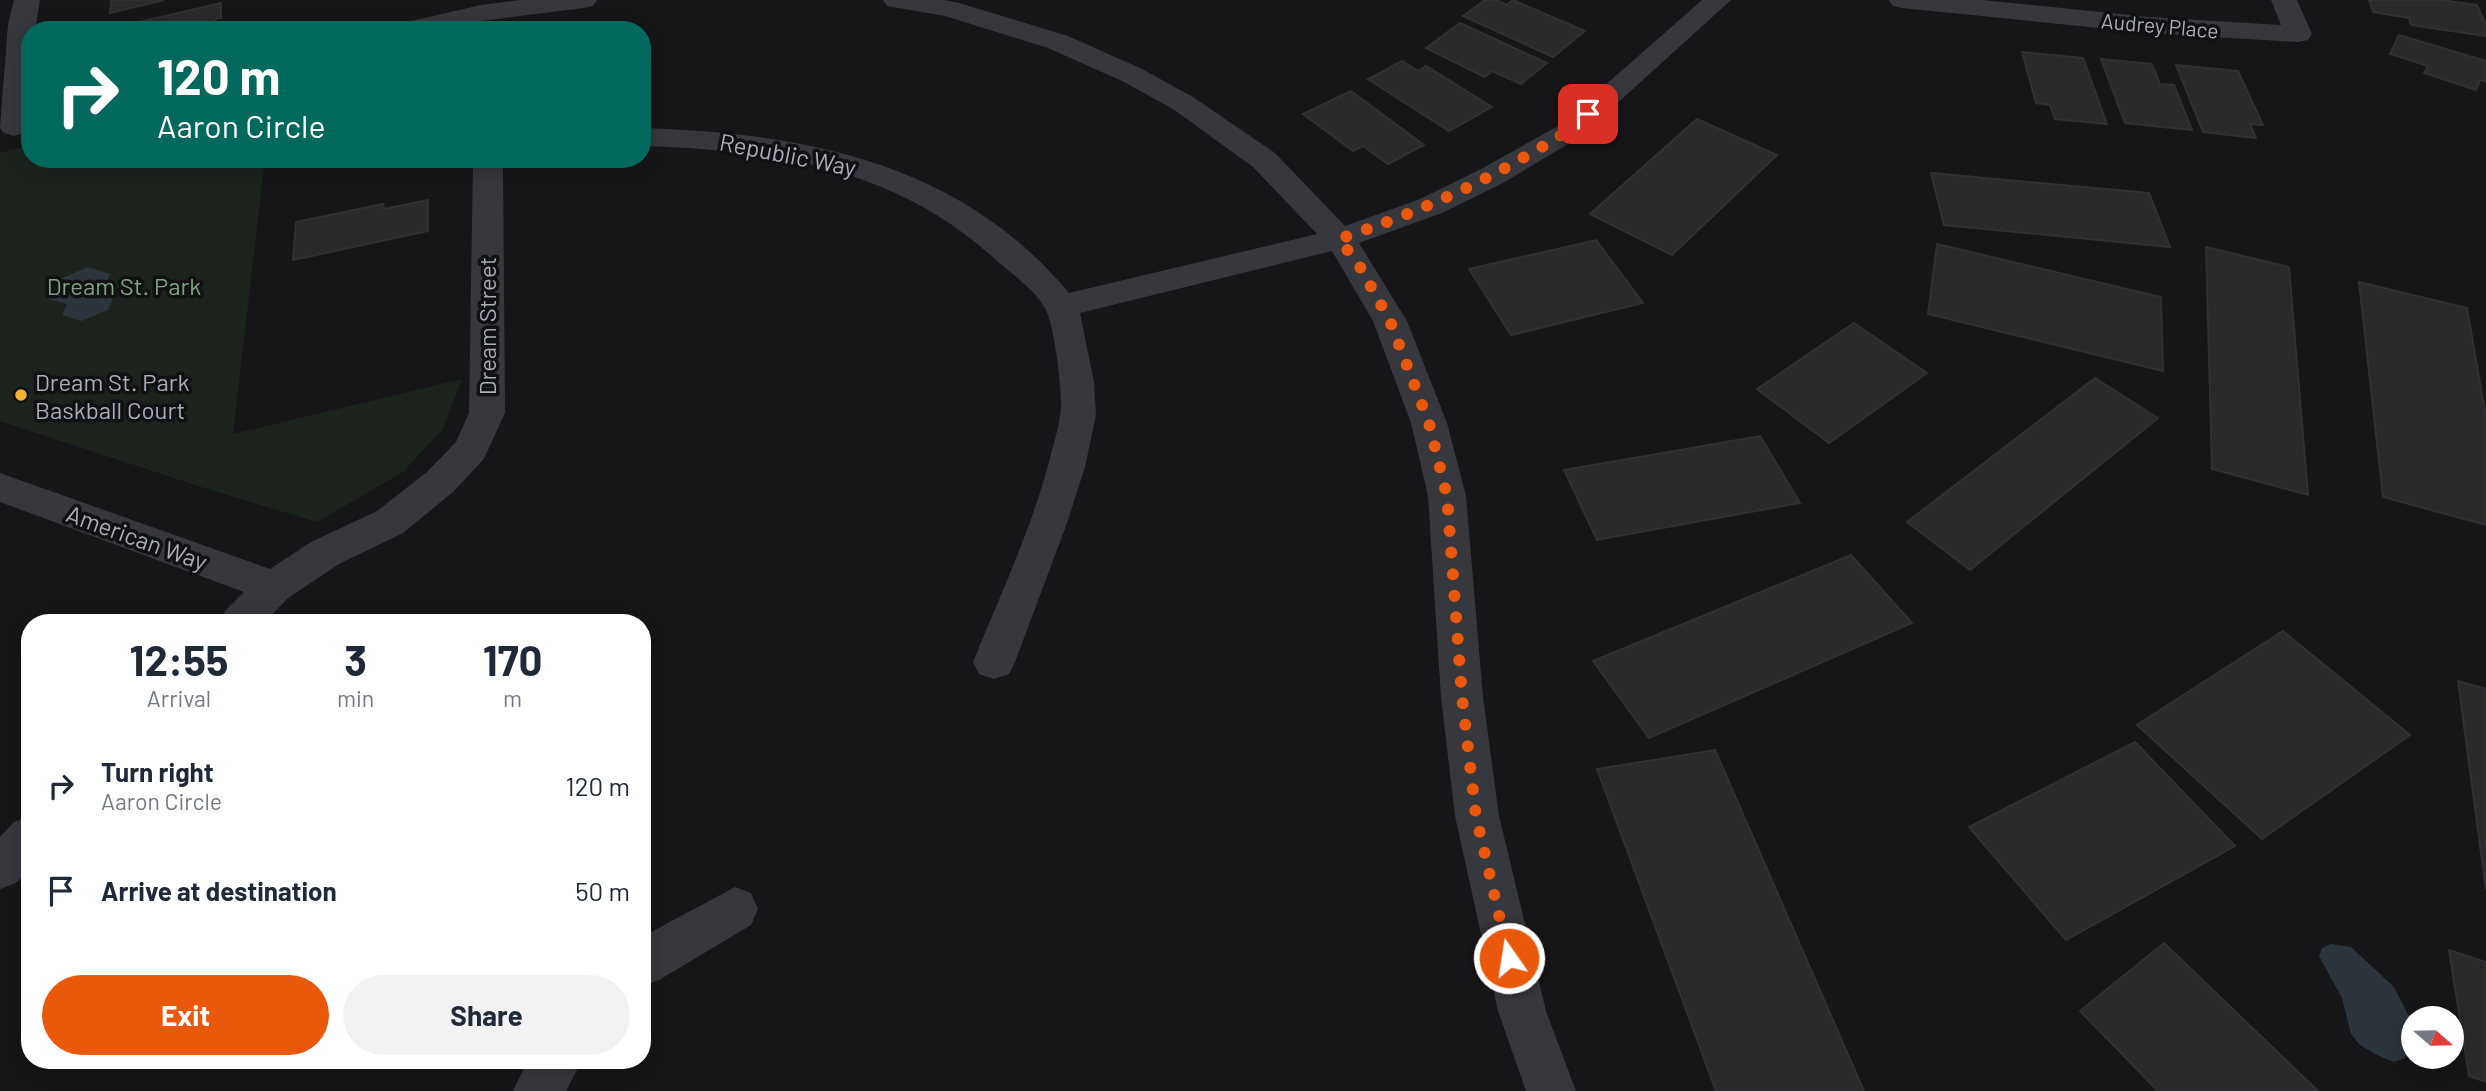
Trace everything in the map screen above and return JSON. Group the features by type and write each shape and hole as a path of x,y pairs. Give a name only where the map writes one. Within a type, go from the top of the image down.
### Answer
{"street":[{"path":"14,127 20,66 21,15 27,0"},
{"path":"434,21 479,6 584,0"},
{"path":"896,0 949,9 1058,43 1132,75 1183,103 1264,160 1339,239 1359,265 1390,321 1429,423 1447,496 1462,697 1476,816 1522,1011 1551,1091"},
{"path":"994,662 1064,478 1080,403 1061,306 1339,239 1431,206 1490,177 1570,131 1718,0"},
{"name":"Audrey Place","path":"1902,0 2149,25 2298,34 2284,0"},
{"name":"Republic Way","path":"651,137 705,138 767,144 822,155 870,170 923,192 975,222 1016,259 1061,306"},
{"name":"Dream Street","path":"248,614 274,587 325,553 390,522 440,482 470,450 487,413 488,168"},
{"name":"American Way","path":"0,487 274,587"},
{"path":"0,868 21,846"},
{"path":"651,958 735,909"},
{"path":"538,1091 551,1069"}],"green space":[{"name":"Dream St. Park","path":"21,147 21,168 264,168 233,434 462,379 443,429 403,472 317,522 0,421 0,153"}],"shaded area":[{"path":"88,267 110,274 102,290 115,293 108,310 81,321 62,315 67,304 48,299 58,280"},
{"path":"2331,944 2351,947 2394,987 2404,1006 2401,1006 2401,1059 2394,1062 2381,1057 2360,1045 2351,1034 2342,998 2319,956 2322,948"}],"building":[{"path":"111,0 164,0 110,13"},
{"path":"1485,0 1496,0 1507,5 1513,0 1585,31 1553,57 1463,16"},
{"path":"2369,0 2441,0 2477,5 2486,25 2486,36 2411,25 2409,18 2373,12"},
{"path":"221,3 221,18 215,21 144,21"},
{"path":"1460,23 1547,63 1521,84 1492,71 1485,77 1426,48"},
{"path":"2399,35 2486,61 2486,82 2480,80 2476,90 2424,73 2428,66 2390,54"},
{"path":"2022,52 2083,58 2107,124 2055,119 2050,105 2036,103"},
{"path":"2101,59 2152,64 2160,84 2174,85 2192,130 2125,123"},
{"path":"1402,61 1418,71 1426,66 1492,107 1449,131 1368,79"},
{"path":"2176,65 2238,71 2263,125 2250,124 2256,138 2203,132"},
{"path":"1351,91 1424,145 1388,164 1363,146 1353,151 1303,114"},
{"path":"1697,119 1777,155 1672,255 1590,214"},
{"path":"1931,173 2149,193 2170,247 1944,225"},
{"path":"428,200 428,231 293,260 296,222 383,204 384,209"},
{"path":"1596,240 1643,303 1511,335 1469,269"},
{"path":"1937,244 2161,297 2163,371 1928,314"},
{"path":"2206,247 2289,267 2308,495 2212,469"},
{"path":"2359,282 2467,308 2486,418 2486,525 2383,497"},
{"path":"1854,323 1927,373 1829,443 1757,389"},
{"path":"2095,378 2158,418 1970,570 1907,522"},
{"path":"1760,436 1800,503 1597,540 1564,470"},
{"path":"1851,555 1912,623 1649,738 1593,661"},
{"path":"2283,631 2410,735 2262,839 2137,725"},
{"path":"2458,681 2486,689 2486,890"},
{"path":"2135,742 2235,846 2066,940 1969,827"},
{"path":"1715,750 1864,1091 1716,1091 1597,769"},
{"path":"2164,943 2318,1091 2158,1091 2080,1011"},
{"path":"2449,950 2486,962 2486,1082 2469,1076 2464,1044 2464,1006 2458,1006"}],"place":[{"name":"Dream St. Park Baskball Court","path":"21,395"}],"route":[{"path":"1509,958 1476,816 1462,697 1447,496 1429,423 1390,321 1359,265 1339,239 1431,206 1490,177 1570,131 1588,114"}]}
